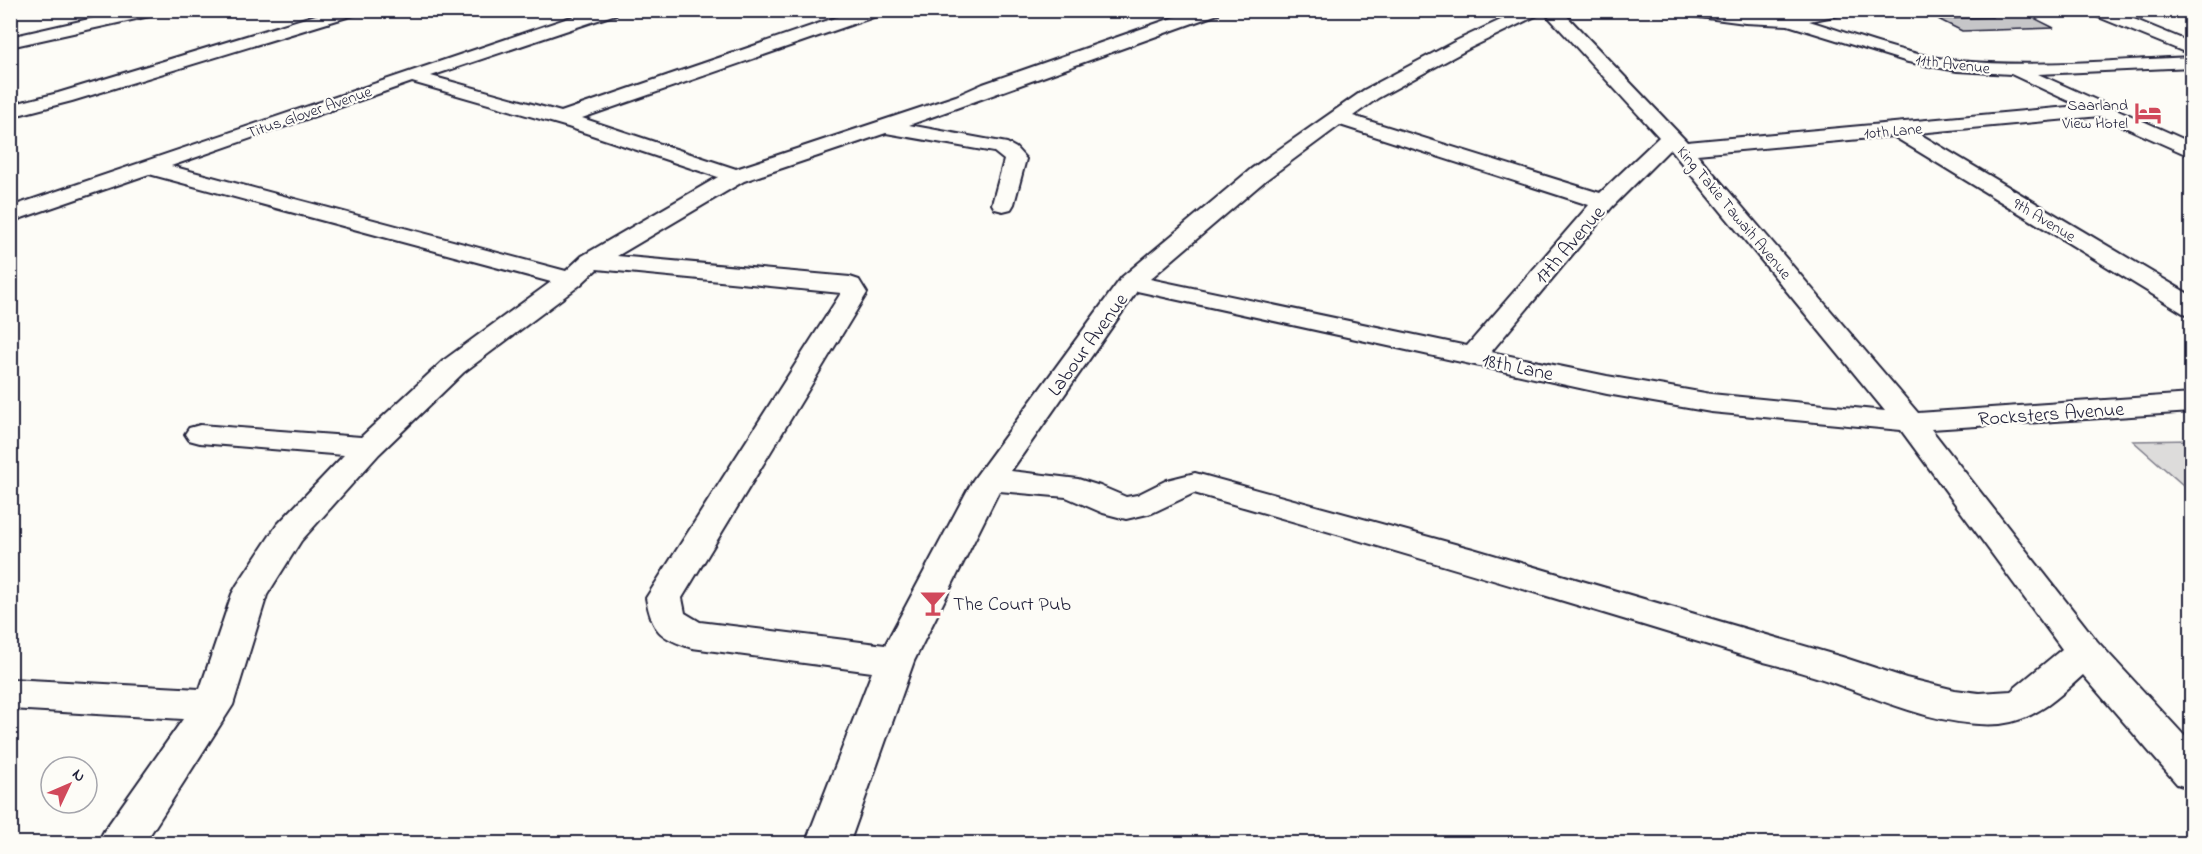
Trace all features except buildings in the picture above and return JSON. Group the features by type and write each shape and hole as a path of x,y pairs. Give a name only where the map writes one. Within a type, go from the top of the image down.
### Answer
{"street":[{"path":"10,42 154,10"},
{"path":"10,111 65,97 351,10"},
{"name":"Titus Glover Avenue","path":"10,215 411,76 610,10"},
{"path":"563,118 876,10"},
{"path":"119,843 214,705 249,594 289,533 368,447 454,366 571,280 591,261 736,176 885,126 1212,10"},
{"name":"Labour Avenue","path":"826,843 895,661 989,480 1131,282 1259,174 1371,94 1464,44 1537,10"},
{"name":"King Takie Tawaih Avenue","path":"1551,10 1676,143 1910,422 2084,651 2192,772"},
{"name":"11th Avenue","path":"1684,10 1745,18 1789,20 1931,62 2013,69 2192,62"},
{"path":"1789,20 1838,10"},
{"path":"2097,10 2192,50"},
{"path":"2013,69 2192,151"},
{"path":"411,76 646,143 736,176"},
{"name":"10th Lane","path":"1676,143 1898,130 2105,110"},
{"path":"1338,118 1604,202"},
{"path":"885,126 981,142 1009,152 1015,159 1003,204"},
{"name":"9th Avenue","path":"1898,130 2192,308"},
{"name":"17th Avenue","path":"1473,356 1604,202 1676,143"},
{"path":"148,167 571,280"},
{"path":"591,261 850,285 854,293 664,598 668,620 692,634 895,661"},
{"name":"18th Lane","path":"1131,282 1607,386 1711,403 1910,422"},
{"name":"Rocksters Avenue","path":"1910,422 2192,403"},
{"path":"200,434 368,447"},
{"path":"989,480 1077,489 1116,507 1132,508 1172,489 1195,483 1461,557 1842,671 1877,684 1958,706 1998,709 2022,704 2084,651"},
{"path":"10,694 214,705"}],"shaded area":[{"path":"2191,440 2191,492 2133,441"}],"place":[{"name":"Saarland View Hotel","path":"2148,113"},
{"name":"The Court Pub","path":"933,603"}]}
